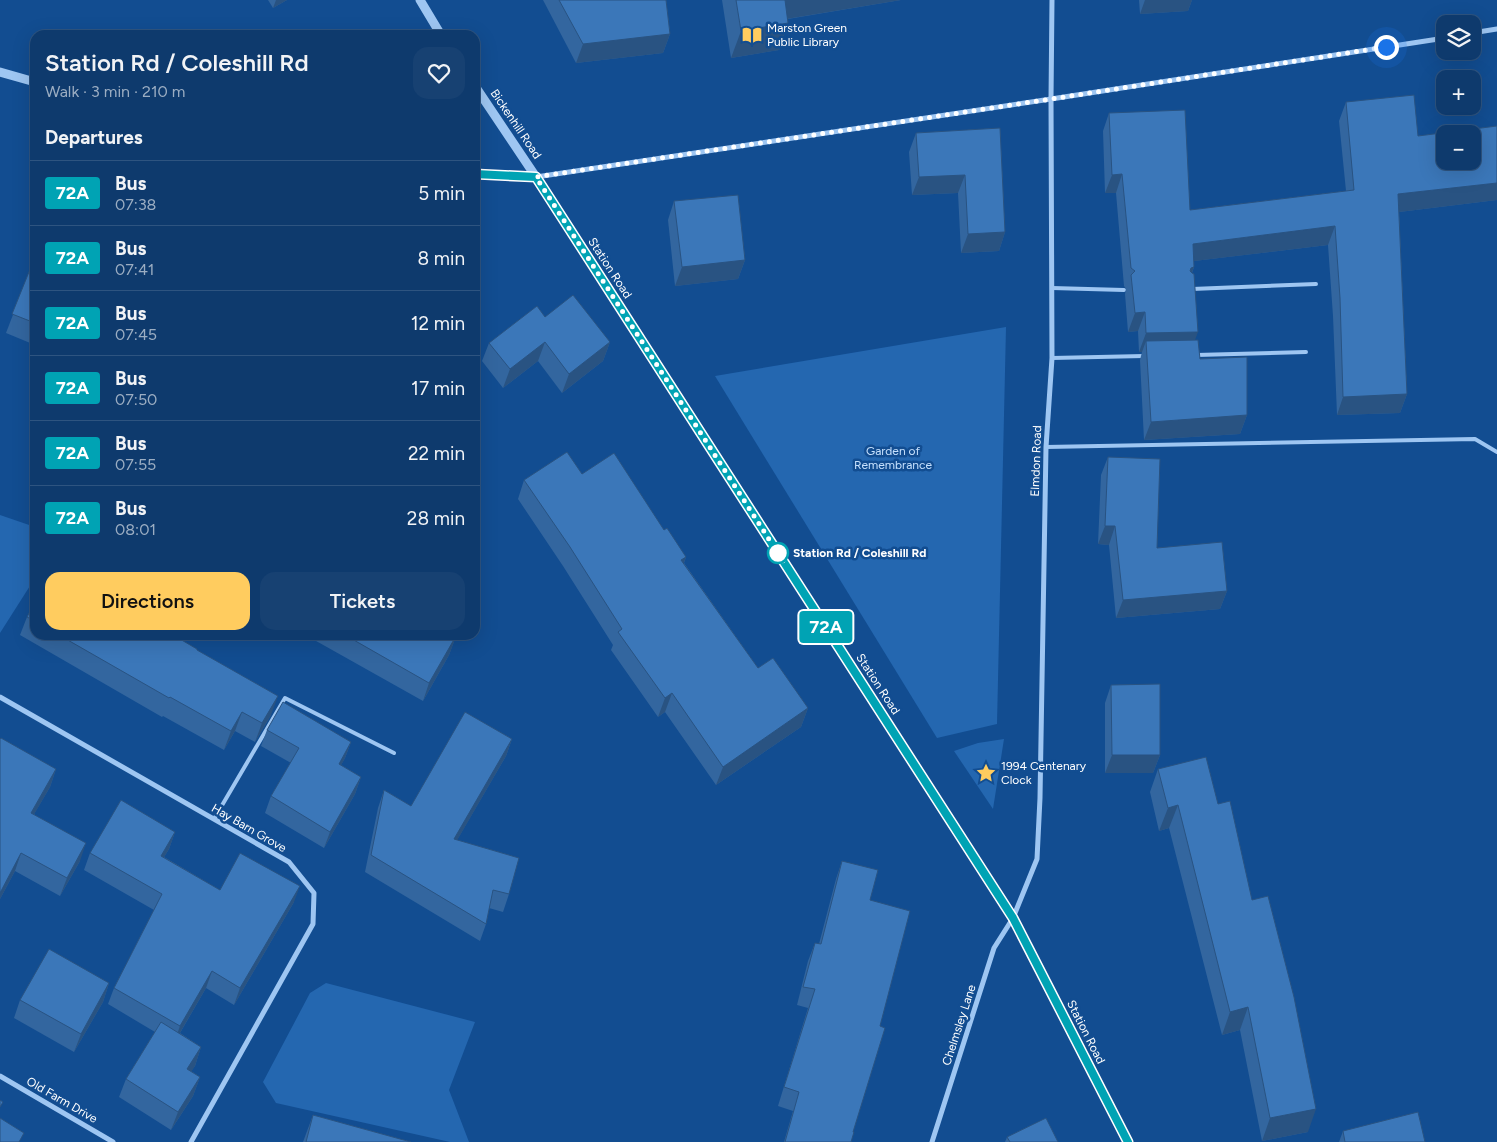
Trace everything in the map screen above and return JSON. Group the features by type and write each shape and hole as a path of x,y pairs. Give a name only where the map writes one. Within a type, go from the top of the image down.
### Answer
{"street":[{"path":"420,0 438,30"},
{"name":"Elmdon Road","path":"1013,918 1037,859 1040,798 1046,447 1052,358 1052,0"},
{"path":"1481,32 1497,29"},
{"path":"480,174 536,177 1436,39"},
{"path":"0,72 30,81"},
{"name":"Bickenhill Road","path":"480,93 536,177"},
{"name":"Station Road","path":"536,177 1013,918 1128,1142"},
{"name":"Hay Barn Grove","path":"0,697 289,862 314,893 313,924 191,1142"},
{"name":"Chelmsley Lane","path":"932,1142 994,948 1013,918"},
{"name":"Old Farm Drive","path":"0,1076 113,1142"}],"lane":[{"path":"1187,290 1316,284"},
{"path":"1052,288 1124,290"},
{"path":"1188,355 1306,352"},
{"path":"1052,358 1149,356"},
{"path":"1046,447 1475,439 1497,452"},
{"path":"214,819 285,698 394,754"}],"green space":[{"name":"Garden of Remembrance","path":"1006,327 997,724 937,738 715,376"},
{"path":"0,515 30,525 30,586 0,633"},
{"path":"1004,739 993,809 954,751 978,743"},
{"path":"326,983 475,1022 449,1090 469,1142 450,1142 276,1103 263,1082 310,993"}],"building":[{"path":"559,0 666,0 670,34 583,44"},
{"path":"736,0 785,0 788,23 741,31"},
{"path":"1414,95 1418,136 1436,134 1436,170 1481,170 1481,128 1497,126 1497,183 1398,194 1407,394 1343,397 1340,298 1335,226 1193,244 1194,267 1190,271 1194,274 1198,332 1146,333 1145,312 1135,313 1131,275 1135,271 1131,268 1122,174 1112,175 1109,113 1185,110 1190,210 1354,190 1346,102"},
{"path":"1000,128 1005,232 968,234 965,175 919,177 916,133"},
{"path":"738,195 745,260 682,267 674,201"},
{"path":"30,269 30,321 12,314"},
{"path":"573,295 610,342 569,374 545,342 510,369 489,343 537,306 545,317"},
{"path":"1198,340 1200,359 1247,357 1247,415 1151,422 1146,341"},
{"path":"567,452 582,474 614,453 664,530 667,528 686,557 681,560 758,668 773,658 808,708 723,767 672,693 665,698 618,632 622,629 570,547 524,480"},
{"path":"1108,457 1160,459 1157,548 1222,542 1227,591 1123,600 1115,526 1105,526"},
{"path":"68,640 182,640 278,696 262,723 242,712 231,731"},
{"path":"354,640 454,640 429,683"},
{"path":"1160,684 1160,755 1112,755 1111,685"},
{"path":"283,702 351,742 339,764 361,777 330,832 271,796 299,748 267,730"},
{"path":"465,712 512,739 454,839 519,858 509,894 493,890 486,924 371,855 384,790 411,806"},
{"path":"0,739 56,769 31,813 86,843 67,878 21,853 0,893"},
{"path":"1206,757 1218,804 1230,801 1252,900 1268,896 1294,997 1316,1109 1270,1118 1248,1007 1230,1012 1178,805 1168,808 1158,769"},
{"path":"121,800 175,832 161,856 220,890 240,853 300,886 240,988 212,971 180,1026 114,988 162,894 90,853"},
{"path":"842,861 878,870 870,900 910,911 880,1026 885,1028 851,1142 785,1142 799,1092 784,1087 815,989 803,987 815,943 821,944"},
{"path":"49,949 109,983 81,1034 20,1000"},
{"path":"161,1022 201,1047 187,1069 200,1077 178,1112 126,1079"},
{"path":"1418,1112 1425,1142 1345,1142 1343,1131"},
{"path":"313,1115 411,1142 306,1142"},
{"path":"0,1118 24,1133 19,1142 0,1142"},
{"path":"1046,1118 1058,1142 1010,1142 1007,1137"}],"bus line":[{"name":"72A","path":"480,174 536,177 1013,918 1128,1142"}],"place":[{"name":"Marston Green Public Library","path":"752,35"},
{"name":"Station Rd / Coleshill Rd","path":"778,553"},
{"name":"1994 Centenary Clock","path":"986,773"}],"route":[{"path":"778,553 783,561 536,177 1386,47"}]}
